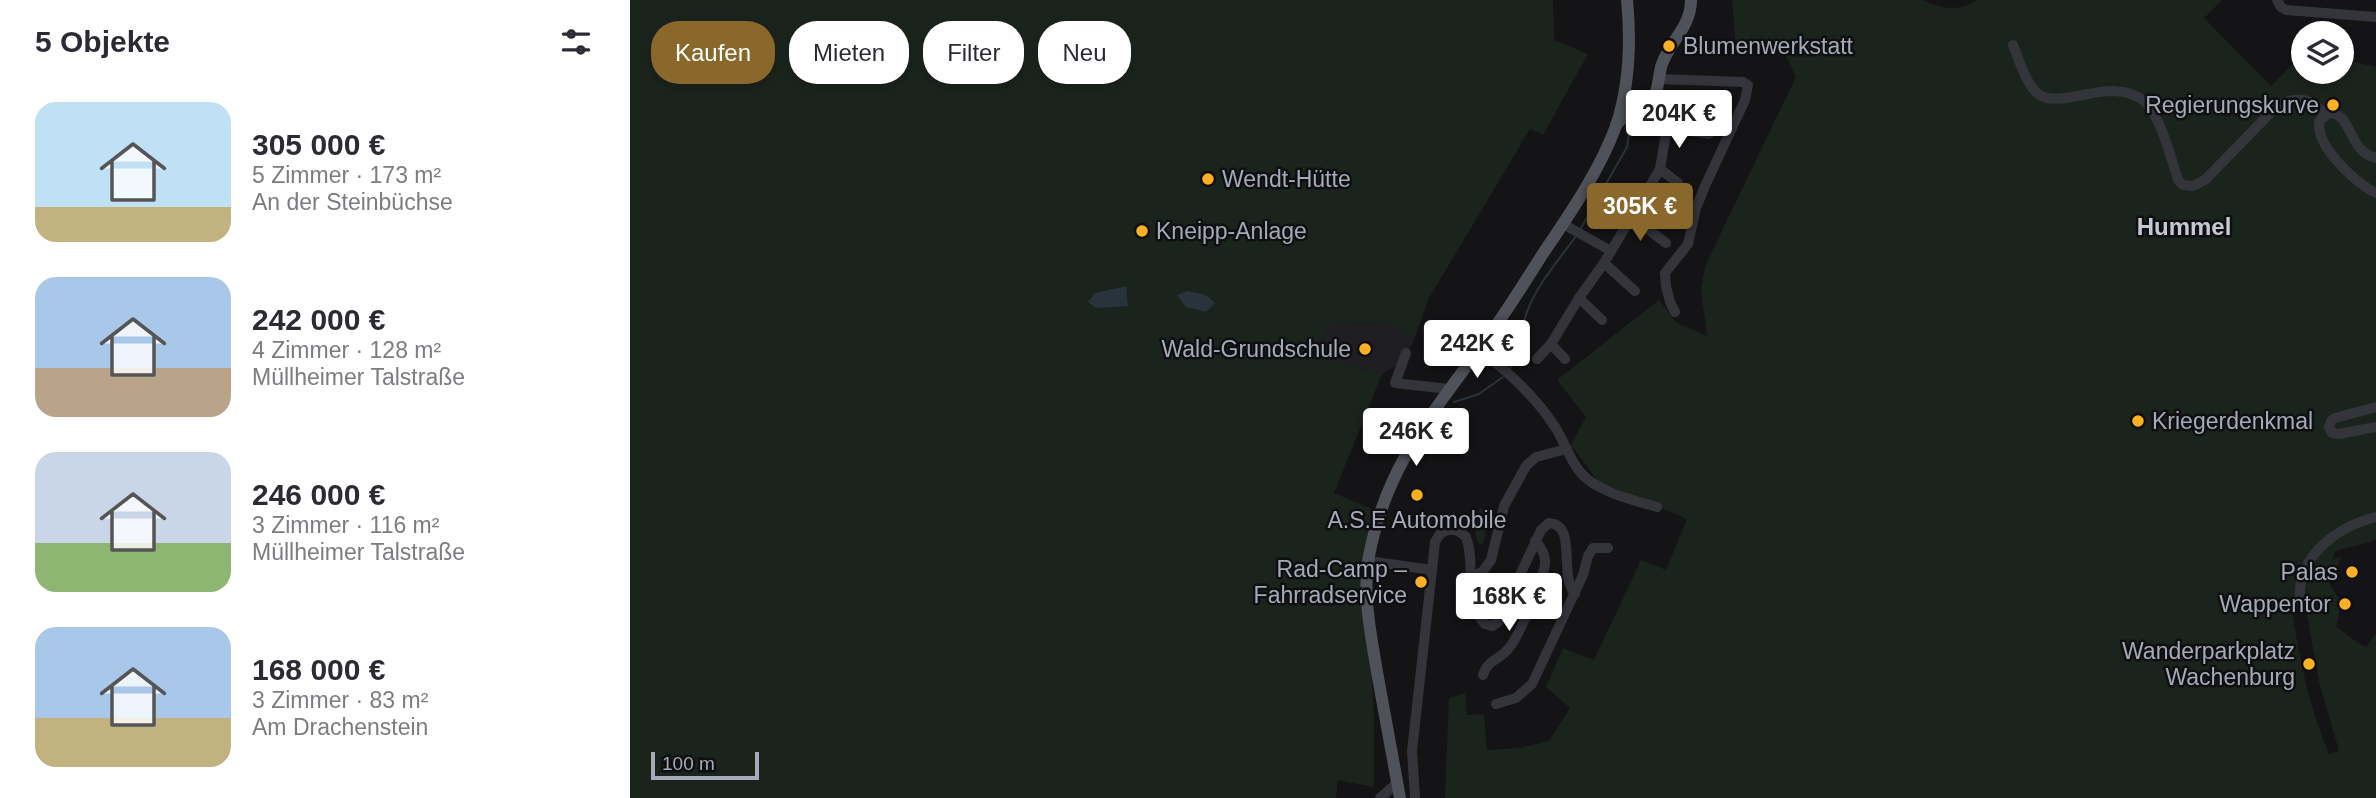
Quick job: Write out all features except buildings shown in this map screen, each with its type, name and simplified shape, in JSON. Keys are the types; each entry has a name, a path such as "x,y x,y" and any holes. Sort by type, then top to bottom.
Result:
{"main road":[{"path":"1616,125 1624,89 1629,37 1627,0"},
{"path":"1400,798 1372,639 1368,589 1368,561 1385,495 1401,461 1563,224 1595,170 1616,125 1622,117 1649,105 1655,94 1665,56 1687,23 1691,0"},
{"path":"1621,102 1631,112"}],"street":[{"path":"2277,0 2286,10 2376,17"},
{"path":"2013,45 2037,93 2059,99 2098,90 2124,91 2146,102 2159,124 2178,180 2183,185 2193,186 2205,180 2278,105 2298,98 2315,104 2324,113 2334,113 2341,117 2361,151 2376,158"},
{"path":"1659,79 1743,82 1748,85 1745,100 1696,208 1688,244 1665,273 1668,294 1675,313"},
{"path":"1537,359 1551,344 1604,264 1660,169 1667,127 1662,120 1663,98 1655,94"},
{"path":"2324,113 2318,126 2323,140 2352,178 2376,193"},
{"path":"1667,127 1709,134"},
{"path":"1660,169 1678,183"},
{"path":"1632,218 1666,243"},
{"path":"1563,224 1611,251"},
{"path":"1604,264 1635,291"},
{"path":"1579,298 1602,320"},
{"path":"1551,344 1565,359"},
{"path":"1479,350 1506,371 1544,410 1575,467 1587,479 1611,493 1657,507"},
{"path":"1406,353 1395,383 1449,389"},
{"path":"2376,407 2335,418 2329,428 2332,433 2339,434 2376,427"},
{"path":"1470,575 1474,577 1479,574 1491,560 1504,506 1526,466 1536,457 1567,449"},
{"path":"2300,598 2299,584 2304,569 2320,547 2344,528 2376,517"},
{"path":"1415,798 1412,751 1437,537 1447,530 1459,531 1466,537 1471,596 1476,612 1485,624 1495,624 1535,541 1549,523 1558,525 1564,531 1568,581 1575,594"},
{"path":"1483,675 1490,662 1504,653 1514,641 1544,572 1545,558 1542,548 1535,541"},
{"path":"1496,704 1516,698 1532,684 1575,594 1588,556 1593,548 1608,548"},
{"path":"1368,561 1432,570"},
{"path":"1392,755 1412,751"},
{"path":"1380,798 1397,783"}],"shaded area":[{"path":"630,0 1553,0 1554,40 1588,54 1543,135 1530,129 1429,298 1414,340 1392,323 1326,324 1321,358 1382,374 1334,493 1372,509 1364,560 1374,717 1374,787 1338,780 1336,798 630,798"},
{"path":"1732,0 1923,0 1957,8 1977,0 2222,0 2204,18 2271,86 2291,66 2291,84 2354,84 2354,62 2376,67 2376,539 2335,551 2332,560 2341,557 2333,579 2327,579 2342,600 2336,627 2366,647 2376,633 2376,798 1445,798 1449,698 1465,693 1467,715 1484,714 1487,750 1520,748 1549,741 1570,708 1546,687 1563,648 1594,660 1641,560 1666,570 1687,519 1598,481 1571,445 1586,417 1557,380 1659,300 1677,323 1707,336 1701,288 1706,264 1796,77 1780,44 1736,47","holes":["2306,608 2319,682 2339,751 2329,754 2316,719 2306,684 2292,610"]},
{"path":"1126,286 1128,306 1096,308 1088,302 1095,293"},
{"path":"1188,291 1206,295 1215,303 1206,312 1186,307 1177,295"},
{"name":"Wald-Grundschule","path":"1392,323 1414,340 1402,362 1382,374 1320,358 1326,324"},
{"path":"1480,508 1491,510 1483,544 1478,543 1475,532"}],"waterway":[{"path":"1581,228 1627,147 1631,121"},
{"path":"1509,370 1519,349 1531,302 1542,282 1576,236"},
{"path":"1454,402 1479,394 1503,377"}],"place":[{"name":"Blumenwerkstatt","path":"1669,46"},
{"name":"Regierungskurve","path":"2333,105"},
{"name":"Wendt-Hütte","path":"1208,179"},
{"name":"Kneipp-Anlage","path":"1142,231"},
{"name":"Wald-Grundschule","path":"1365,349"},
{"name":"Kriegerdenkmal","path":"2138,421"},
{"name":"A.S.E Automobile","path":"1417,495"},
{"name":"Palas","path":"2352,572"},
{"name":"Rad-Camp – Fahrradservice","path":"1421,582"},
{"name":"Wappentor","path":"2345,604"},
{"name":"Wanderparkplatz Wachenburg","path":"2309,664"}],"district":[{"name":"Hummel","path":"2184,227"}]}
